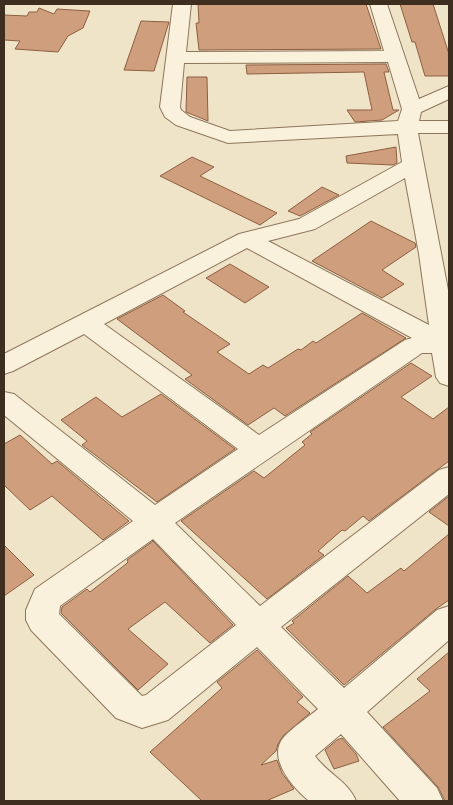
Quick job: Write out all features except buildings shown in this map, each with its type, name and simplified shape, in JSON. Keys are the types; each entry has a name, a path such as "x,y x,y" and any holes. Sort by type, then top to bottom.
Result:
{"street":[{"path":"182,4 170,106 172,112 183,121 212,133 228,137 410,118 449,127"},
{"path":"379,4 395,56 410,118 413,165 440,254 444,344 449,376"},
{"path":"176,58 395,56"},
{"path":"410,118 449,92"},
{"path":"4,365 247,239 307,224 413,165"},
{"path":"247,239 444,344"},
{"path":"84,322 258,449"},
{"path":"444,344 414,346 258,449 47,598 42,610 43,620 129,707 142,712 155,709 258,626 449,478"},
{"path":"4,401 154,521 344,710 424,801"},
{"path":"337,801 301,769 296,758 296,750 449,620"}]}
